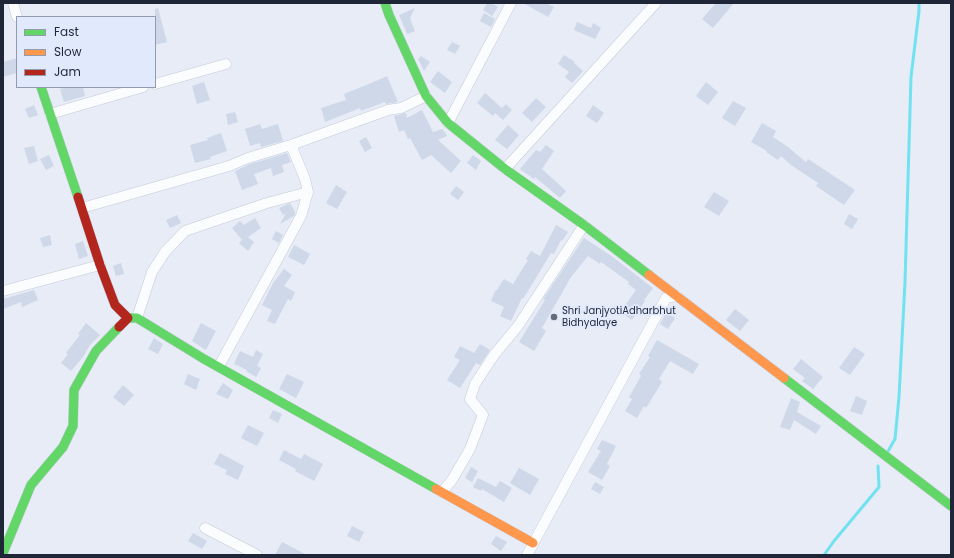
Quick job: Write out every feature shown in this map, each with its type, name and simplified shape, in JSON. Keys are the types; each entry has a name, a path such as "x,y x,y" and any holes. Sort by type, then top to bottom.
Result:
{"street":[{"path":"12,3 17,16"},
{"path":"385,3 426,96 448,123 505,169 584,225 951,506"},
{"path":"389,14 395,3"},
{"path":"448,123 510,3"},
{"path":"505,169 656,3"},
{"path":"156,84 226,64"},
{"path":"41,88 100,265 115,305 133,318 204,359 534,543"},
{"path":"50,114 141,88"},
{"path":"82,208 229,166 248,158 291,145 388,110 401,108 426,96"},
{"path":"219,366 300,216 308,192 305,179 291,145"},
{"path":"3,553 31,485 63,447 73,426 74,390 96,351 133,318 152,272 165,252 185,232 267,203 308,192"},
{"path":"442,492 452,480 470,449 483,415 470,399 475,384 494,355 518,326 584,225"},
{"path":"3,291 100,265"},
{"path":"527,555 666,298 676,296"},
{"path":"205,528 257,555"}],"building":[{"path":"487,3 492,3 498,7 492,16 483,10"},
{"path":"523,3 546,3 554,7 548,17"},
{"path":"716,3 734,3 713,28 702,19"},
{"path":"158,8 167,42 156,45 156,16 155,9"},
{"path":"415,8 410,18 415,31 407,34 399,15"},
{"path":"484,13 495,19 491,27 480,21"},
{"path":"577,22 591,28 593,23 601,28 595,39 574,30"},
{"path":"452,42 460,46 455,54 447,50"},
{"path":"564,55 575,62 574,63 583,71 572,83 565,77 569,72 558,64"},
{"path":"421,56 430,62 424,71 418,59"},
{"path":"16,58 16,73 3,77 3,62"},
{"path":"438,71 452,82 445,93 430,82"},
{"path":"387,76 398,102 386,104 385,102 361,111 360,108 325,122 321,108 346,100 344,94"},
{"path":"204,82 210,100 197,104 192,86"},
{"path":"706,82 718,92 708,105 696,96"},
{"path":"83,88 85,96 64,102 60,89"},
{"path":"485,93 502,108 506,104 512,110 503,120 495,113 493,116 477,103"},
{"path":"536,98 546,107 532,122 522,113"},
{"path":"733,101 746,108 735,126 722,118"},
{"path":"34,105 38,115 29,118 25,109"},
{"path":"593,105 604,113 597,123 586,116"},
{"path":"422,110 433,132 442,129 445,132 447,136 438,140 461,161 451,173 431,155 422,160 410,138 408,139 404,130 399,132 394,116 406,113 407,118"},
{"path":"235,112 238,122 228,125 226,114"},
{"path":"762,123 776,131 773,137 806,162 808,159 855,190 844,205 816,186 818,183 791,165 781,156 778,160 766,152 767,151 751,142"},
{"path":"260,124 262,129 278,124 283,141 261,147 260,143 250,146 245,129"},
{"path":"508,125 519,135 507,149 495,140"},
{"path":"221,133 227,151 210,157 211,159 195,163 190,145 208,140 207,138"},
{"path":"366,137 372,148 365,152 359,141"},
{"path":"546,145 554,151 542,169 566,191 560,198 535,177 534,179 520,169 536,150 540,152"},
{"path":"34,146 38,161 29,164 24,148"},
{"path":"287,153 291,162 282,165 284,172 273,176 271,168 254,174 258,184 242,190 235,171 250,164"},
{"path":"49,155 54,166 46,170 40,159"},
{"path":"473,155 481,161 476,170 467,163"},
{"path":"336,185 347,192 337,209 326,203"},
{"path":"456,186 464,192 458,200 450,194"},
{"path":"714,192 729,201 719,216 704,207"},
{"path":"290,203 295,214 280,224 286,213 283,215 279,208"},
{"path":"849,214 858,219 852,229 844,224"},
{"path":"177,215 181,223 170,228 166,220"},
{"path":"255,218 261,228 248,237 254,242 248,251 239,243 242,240 232,228 240,221 244,225"},
{"path":"556,225 568,232 562,241 561,240 554,254 551,253 523,299 522,298 511,321 500,316 504,307 491,301 495,291 504,279 513,284 528,260 526,259 531,251 540,256"},
{"path":"276,231 283,235 279,243 272,239"},
{"path":"50,235 52,245 43,247 40,238"},
{"path":"584,238 610,255 653,288 632,320 620,312 636,290 628,284 629,282 601,262 600,264 588,256 571,277 542,328 546,331 534,351 519,342 545,300 543,299"},
{"path":"83,241 88,256 79,259 75,244"},
{"path":"294,245 310,254 304,265 288,257"},
{"path":"121,263 124,274 116,276 113,266"},
{"path":"284,269 292,275 284,286 295,292 291,301 288,299 275,324 267,321 272,310 262,305 273,283"},
{"path":"34,290 38,300 22,307 21,302 3,309 3,299"},
{"path":"735,309 749,320 740,331 726,320"},
{"path":"666,313 675,318 668,329 660,324"},
{"path":"86,323 100,335 90,345 83,357 71,371 61,363 68,354 66,353 80,335 78,334"},
{"path":"201,323 216,331 206,350 192,341"},
{"path":"154,338 163,344 158,354 148,349"},
{"path":"657,340 699,364 693,374 670,361 659,379 662,382 646,408 644,406 637,418 625,411 632,399 629,397 641,376 639,374 650,357 648,356"},
{"path":"480,344 490,350 480,365 476,363 460,388 447,380 460,360 454,357 460,346 474,353"},
{"path":"854,347 865,354 850,375 839,368"},
{"path":"256,350 263,354 257,366 261,368 256,377 246,371 247,370 234,364 240,351 253,357"},
{"path":"801,359 823,377 813,389 802,381 805,378 793,369"},
{"path":"188,374 200,379 196,390 184,384"},
{"path":"287,374 304,382 296,398 279,389"},
{"path":"223,383 233,390 228,399 216,394"},
{"path":"123,385 134,395 124,406 113,397"},
{"path":"856,396 867,401 862,415 850,411"},
{"path":"791,398 800,402 797,412 821,426 816,434 794,420 790,430 780,427"},
{"path":"273,410 282,414 278,423 269,418"},
{"path":"248,425 264,433 257,446 241,438"},
{"path":"602,440 616,446 607,464 610,466 602,480 588,472 601,451 597,449"},
{"path":"284,450 301,459 304,454 323,464 314,481 295,471 296,469 279,460"},
{"path":"220,453 244,466 238,480 225,474 227,470 214,464"},
{"path":"471,467 478,471 472,482 465,478"},
{"path":"519,468 539,479 530,495 510,483"},
{"path":"478,478 496,487 500,481 512,488 504,502 482,489 481,491 473,487"},
{"path":"595,482 604,487 600,494 591,489"},
{"path":"352,526 364,532 359,542 347,536"},
{"path":"193,533 207,541 202,549 188,541"},
{"path":"496,536 507,542 501,551 491,544"},
{"path":"282,542 307,555 275,555"}],"waterway":[{"path":"887,453 895,439 899,397 905,282 911,77 919,3"},
{"path":"824,555 879,487 878,466"}],"traffic: fast":[{"path":"385,3 426,96 448,123 505,169 584,225 649,275"},
{"path":"41,88 78,197"},
{"path":"128,318 137,318 204,359 436,489"},
{"path":"3,553 31,485 63,447 73,426 74,390 96,351 119,327"},
{"path":"784,378 951,506"}],"traffic: slow":[{"path":"649,275 784,378"},
{"path":"436,489 533,543"}],"traffic: jam":[{"path":"78,197 100,265 115,305 128,318 119,327"}],"place":[{"name":"Shri JanjyotiAdharbhut Bidhyalaye","path":"554,317"}]}
